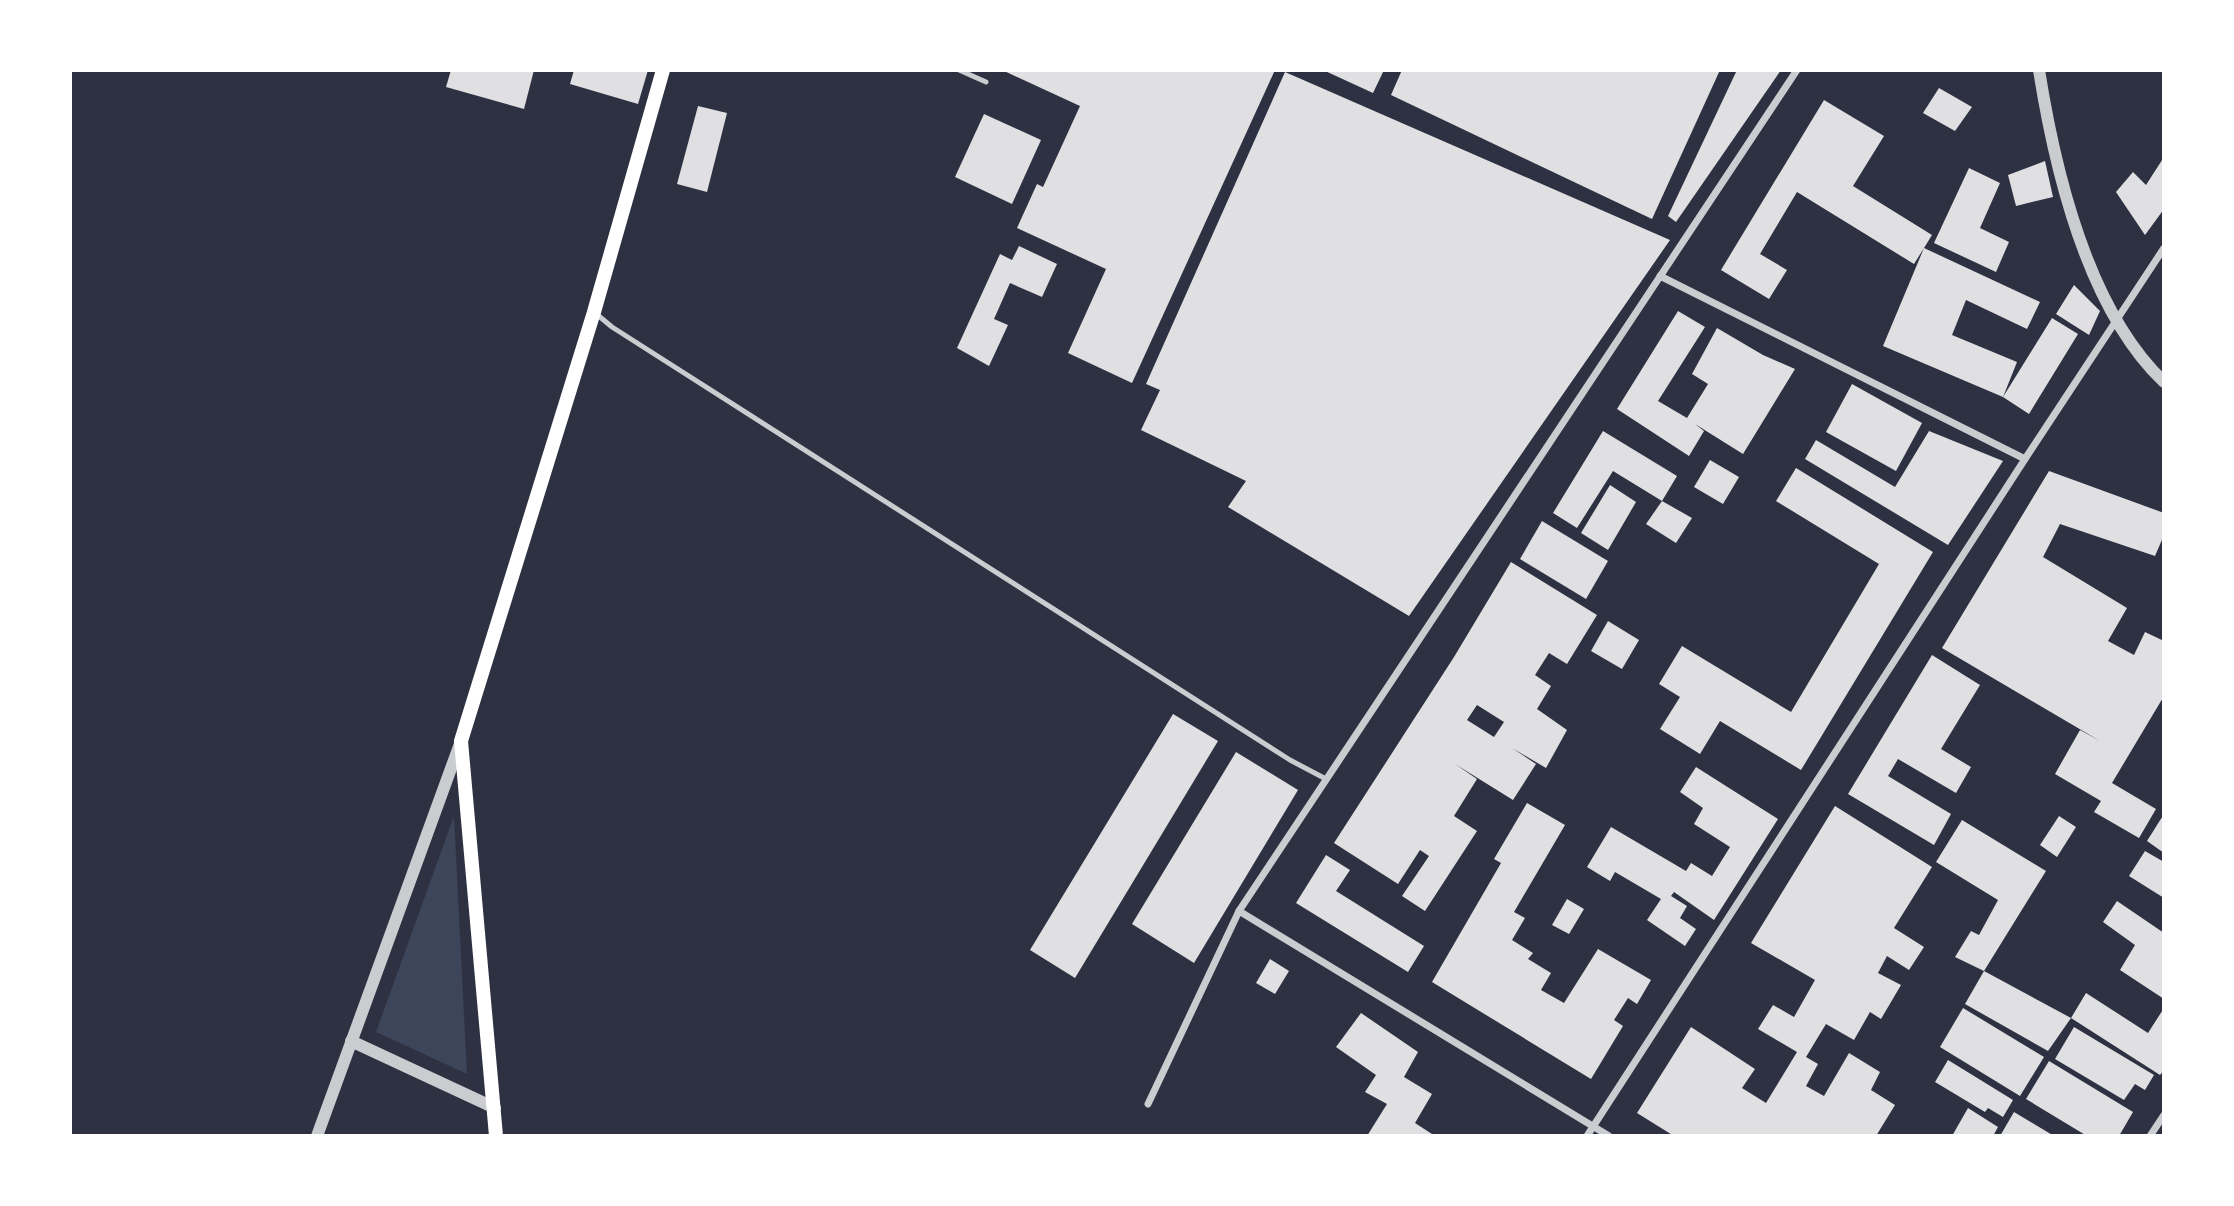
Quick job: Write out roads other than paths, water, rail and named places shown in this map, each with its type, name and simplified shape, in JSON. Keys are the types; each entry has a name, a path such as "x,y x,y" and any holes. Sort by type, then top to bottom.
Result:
{"main road":[{"path":"496,1136 461,741 594,312 663,70"}],"street":[{"path":"1148,1104 1239,911 1797,70"},
{"path":"2039,70 2069,211 2115,321 2164,382"},
{"path":"1587,1136 2164,248"},
{"path":"1660,276 2025,459"},
{"path":"317,1136 461,741"},
{"path":"1239,911 1609,1136"},
{"path":"351,1041 495,1108"},
{"path":"2150,1136 2164,1115"}],"lane":[{"path":"960,70 986,82"},
{"path":"594,312 612,327 1266,745 1326,779"}]}
